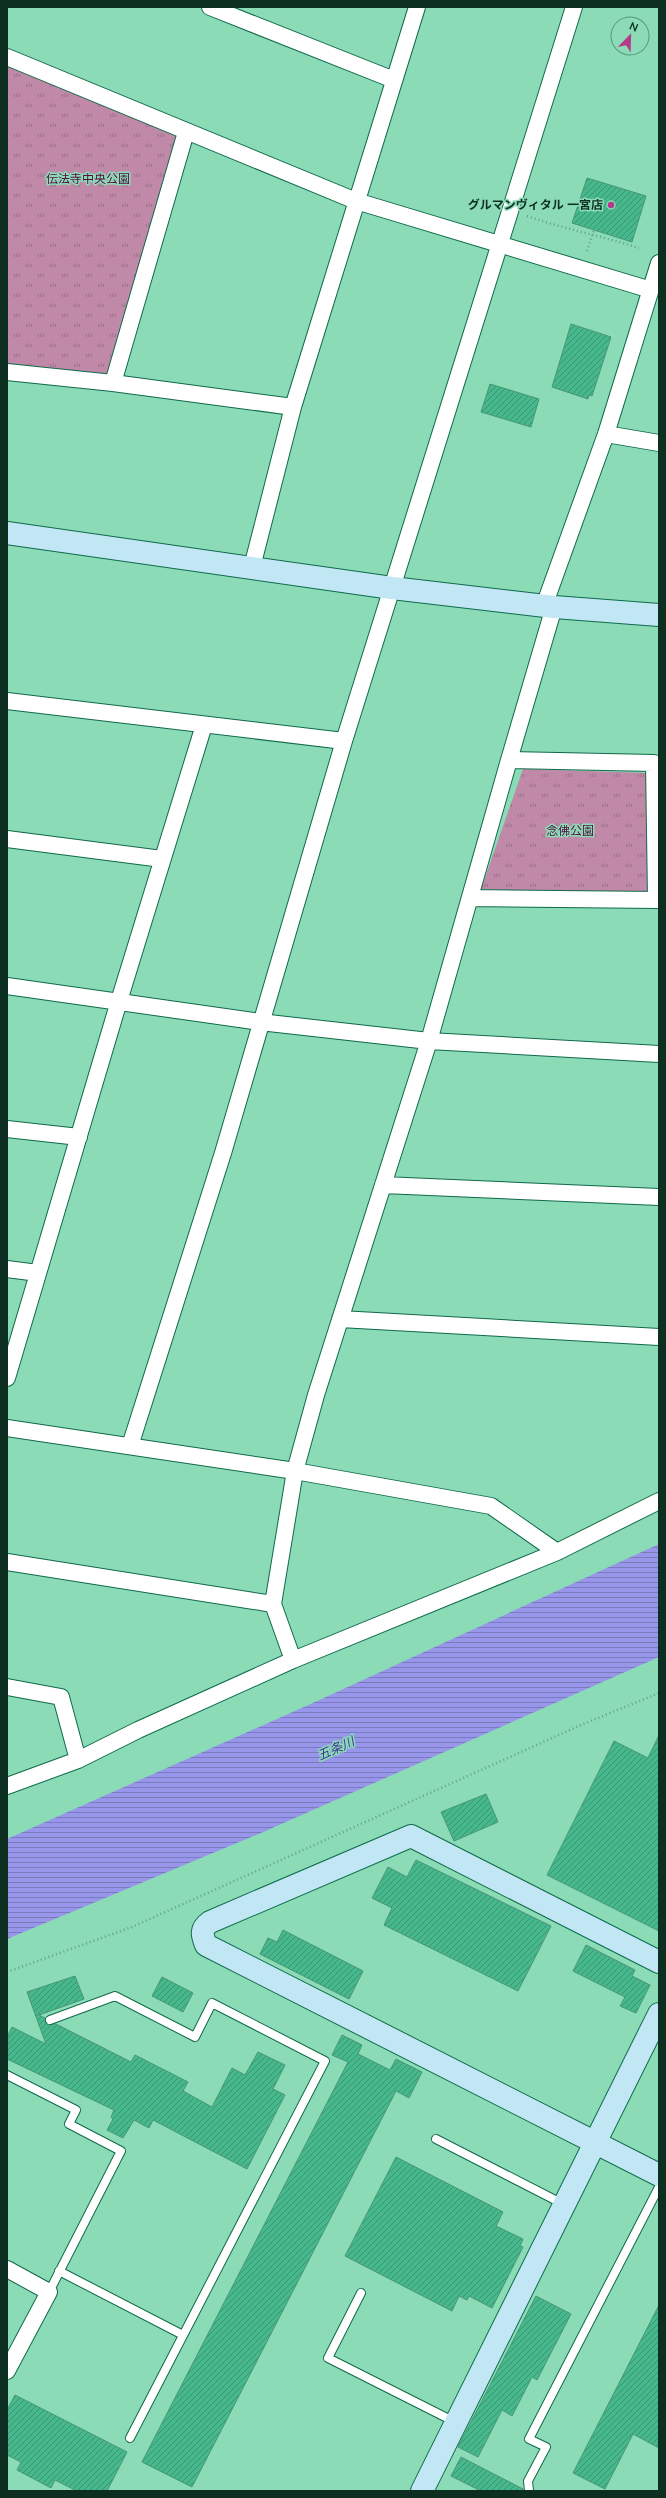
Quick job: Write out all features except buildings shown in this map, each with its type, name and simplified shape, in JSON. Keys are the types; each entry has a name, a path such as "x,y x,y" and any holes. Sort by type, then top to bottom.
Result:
{"street":[{"path":"210,7 394,80"},
{"path":"252,567 293,407 417,7"},
{"path":"130,1446 223,1153 260,1022 344,741 574,7"},
{"path":"7,57 356,201 500,243 651,290"},
{"path":"113,383 186,132"},
{"path":"293,1660 274,1604 295,1471 340,1319 429,1041 471,898 549,606 606,434 659,263"},
{"path":"7,372 113,383 293,407"},
{"path":"606,434 659,443"},
{"path":"7,533 392,588 549,606 659,615"},
{"path":"7,701 344,741"},
{"path":"7,1378 119,1001 204,725"},
{"path":"471,898 658,900 656,763 509,760"},
{"path":"7,839 162,859"},
{"path":"7,986 260,1022 429,1041 659,1054"},
{"path":"7,1129 78,1137"},
{"path":"383,1185 659,1198"},
{"path":"7,1269 38,1273"},
{"path":"340,1319 659,1337"},
{"path":"7,1428 295,1471 491,1506 557,1552"},
{"path":"7,1786 78,1760 138,1730 293,1660 557,1552 659,1501"},
{"path":"7,1562 274,1604"},
{"path":"7,1687 61,1697 78,1760"},
{"path":"659,1962 411,1836 210,1922 204,1926 202,1935 206,1945 659,2175"},
{"path":"422,2491 563,2204 659,2014"},
{"path":"7,2269 49,2292 7,2371"}],"lane":[{"path":"50,2020 115,1996 195,2037 212,2003 324,2061 130,2438"},
{"path":"7,2075 76,2110 69,2124 121,2151 49,2292"},
{"path":"436,2139 563,2204"},
{"path":"529,2491 528,2481 546,2447 530,2439 659,2187"},
{"path":"59,2271 183,2335"},
{"path":"361,2293 328,2358 455,2423"}],"path":[{"path":"524,215 566,230 593,233 639,248"},
{"path":"7,1972 132,1927 581,1725 659,1693"}],"green space":[{"name":"伝法寺中央公園","path":"7,57 186,132 113,383 7,372"},
{"name":"念佛公園","path":"523,769 649,773 650,895 481,889"}],"water":[{"name":"五条川","path":"659,1544 659,1657 261,1833 7,1939 7,1839 315,1702"}],"place":[{"name":"グルマンヴィタル 一宮店","path":"611,205"}]}
